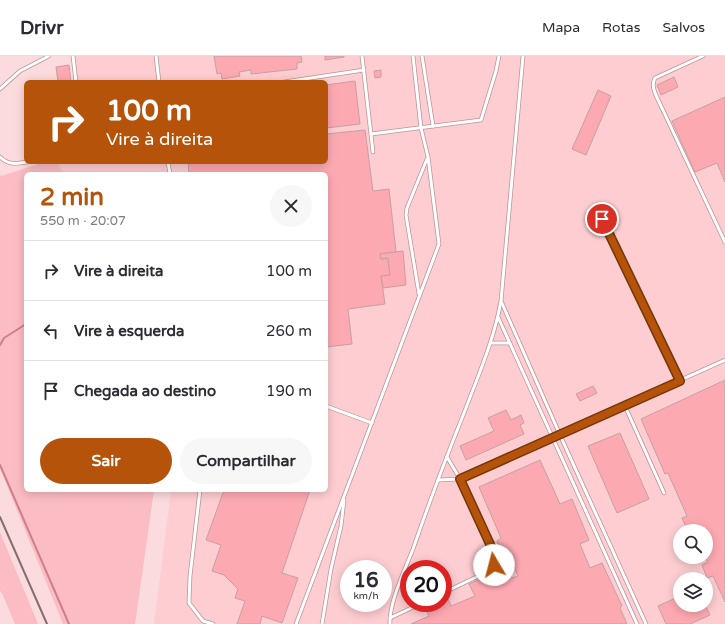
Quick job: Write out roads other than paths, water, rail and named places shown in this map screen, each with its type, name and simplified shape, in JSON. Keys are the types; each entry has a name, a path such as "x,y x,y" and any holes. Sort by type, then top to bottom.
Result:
{"lane":[{"path":"0,89 20,71 49,56"},
{"path":"72,56 76,80"},
{"path":"156,56 159,80"},
{"path":"362,56 373,152"},
{"path":"296,624 439,244 428,157 421,128 413,56"},
{"path":"422,56 433,126"},
{"path":"371,134 481,120 499,56"},
{"path":"390,624 396,592 491,343 498,317 501,301 523,56"},
{"path":"703,56 656,78 653,82 653,87 725,242"},
{"path":"297,80 364,70"},
{"path":"0,157 7,163 13,164 24,162"},
{"path":"419,296 406,215 407,208 428,157"},
{"path":"596,206 680,381"},
{"path":"501,301 536,383 646,624"},
{"path":"498,317 637,624"},
{"path":"491,343 510,343"},
{"path":"438,480 460,479 725,360"},
{"path":"530,386 536,383"},
{"path":"625,406 664,493"},
{"path":"328,407 372,423"},
{"path":"447,457 460,479 495,555 494,565 489,571 452,589"},
{"path":"200,492 190,576 189,603 203,621 212,624"},
{"path":"322,624 328,583 341,526 345,493"},
{"path":"598,538 605,534"},
{"path":"618,582 626,579"},
{"path":"390,618 403,612"}],"waterway":[{"path":"0,345 4,338 24,325"},
{"path":"0,465 69,624"}],"railway":[{"path":"0,517 47,624"}]}
